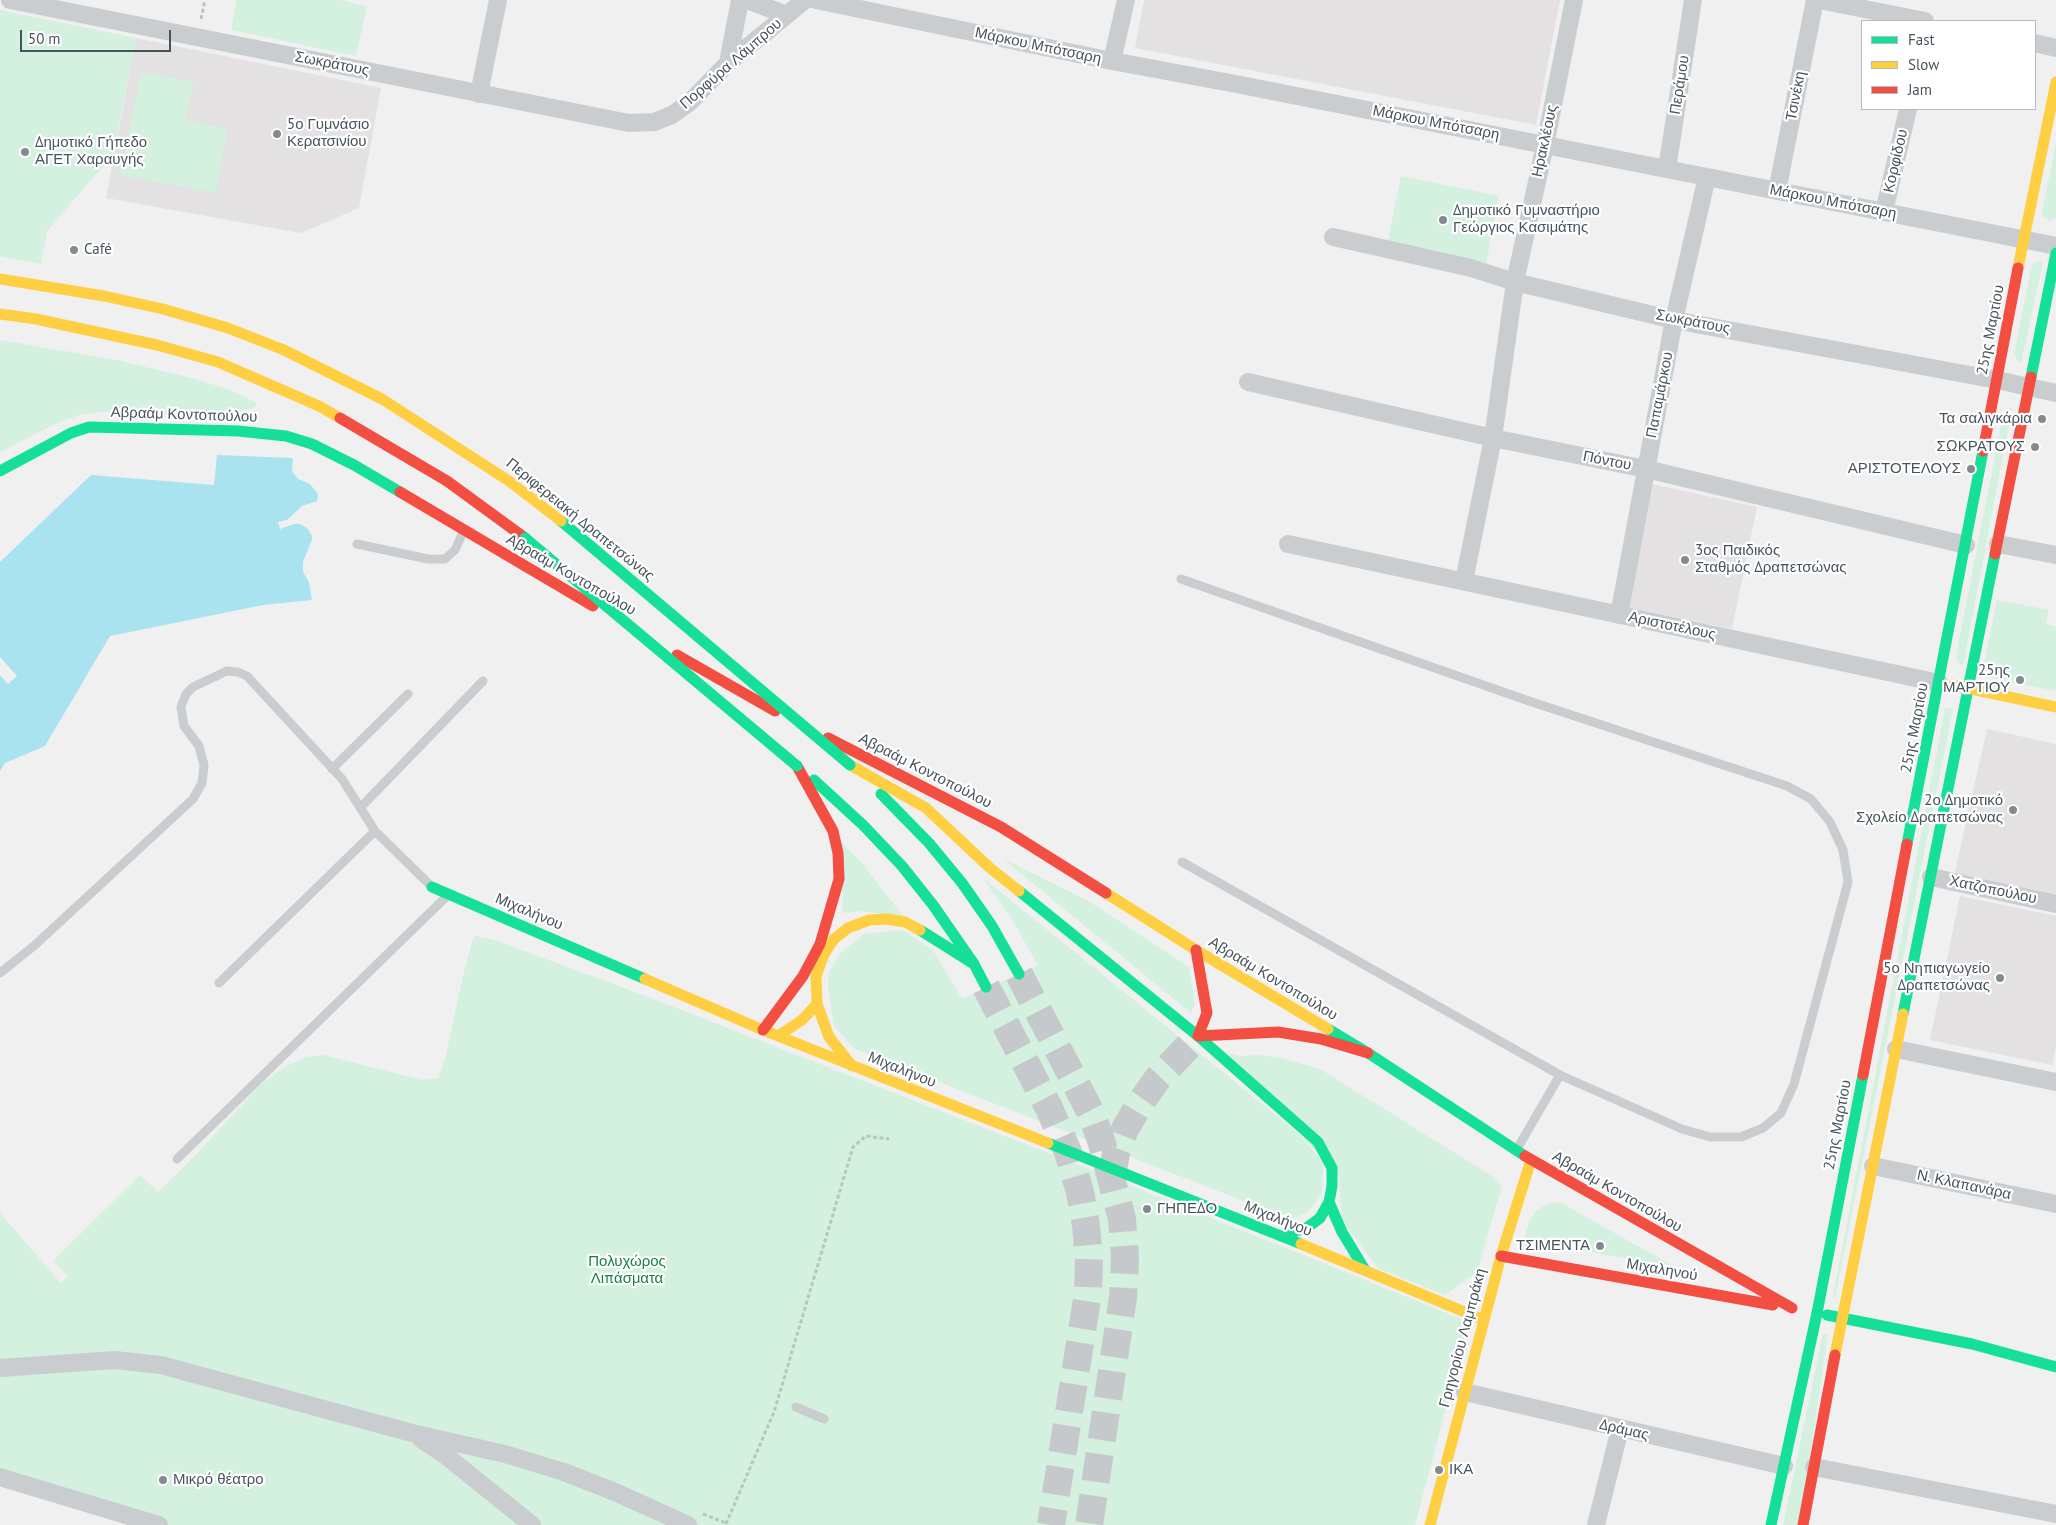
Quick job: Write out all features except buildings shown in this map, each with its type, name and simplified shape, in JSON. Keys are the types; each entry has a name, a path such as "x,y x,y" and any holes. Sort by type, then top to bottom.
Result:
{"street":[{"name":"Σωκράτους","path":"10,0 629,123 654,122"},
{"path":"479,94 498,0"},
{"path":"728,63 740,0"},
{"path":"748,0 787,15"},
{"name":"Πορφύρα Λάμπρου","path":"654,122 672,115 690,102 728,63 805,0"},
{"name":"Μάρκου Μπότσαρη","path":"816,0 1112,61 1246,85 2056,246"},
{"path":"1112,61 1126,0"},
{"name":"Ηρακλέους","path":"1464,581 1493,438 1515,282 1574,0"},
{"name":"Περάμου","path":"1667,169 1692,0"},
{"name":"Τσινέκη","path":"1778,191 1814,0"},
{"path":"1819,0 1920,20"},
{"path":"2036,43 2056,48"},
{"name":"25ης Μαρτίου","path":"1771,1525 1784,1466 1804,1310 1939,683 2023,240 2056,82"},
{"name":"Κορφίδου","path":"1884,212 1908,110"},
{"name":"Παπαμάρκου","path":"1619,615 1674,320 1707,177"},
{"name":"Σωκράτους","path":"1333,237 1471,268 1515,282 1674,320 1997,380 2056,394"},
{"path":"1803,1525 1842,1318 2056,253"},
{"name":"Περιφερειακή Δραπετσώνας","path":"0,279 104,296 163,309 228,328 284,350 382,399 509,480 548,510 850,765 894,806 929,843 962,883 992,926 1019,974"},
{"path":"0,314 157,345 218,362 271,384 363,430 447,481 525,538 797,766 863,825 902,866 933,905 974,964 986,988"},
{"name":"Πόντου","path":"1248,382 1493,438 1646,469 1966,545"},
{"name":"Αβραάμ Κοντοπούλου","path":"0,471 71,433 89,428 238,430 286,436 328,451 756,701 1001,827 1196,950 1368,1053 1531,1160 1804,1310 1972,1344 2056,1367"},
{"name":"Αριστοτέλους","path":"1288,544 2056,708"},
{"path":"1998,544 2056,555"},
{"path":"850,765 926,808 990,868 1198,1036 1318,1142 1332,1168 1332,1186 1329,1202 1320,1218 1308,1227 1281,1236"},
{"path":"763,1030 803,976 820,944 838,886 840,866 838,846 830,824 797,766"},
{"name":"Χατζοπούλου","path":"1931,877 2056,904"},
{"name":"Μιχαλήνου","path":"432,887 763,1030 1365,1270"},
{"path":"852,1066 829,1038 817,1004 816,976 824,954 834,939 848,928 869,920 886,919 905,922 925,932 974,964"},
{"path":"1196,950 1205,992 1206,1008 1198,1036"},
{"path":"778,1036 802,1020 817,1004"},
{"path":"1198,1036 1278,1032 1321,1039 1368,1053"},
{"path":"1896,1049 2056,1082"},
{"name":"Γρηγορίου Λαμπράκη","path":"1430,1525 1500,1256 1531,1160"},
{"name":"Ν. Κλαπανάρα","path":"1873,1166 2056,1204"},
{"path":"1329,1202 1342,1232 1365,1270 1484,1320"},
{"name":"Μιχαληνού","path":"1500,1256 1804,1310"},
{"path":"0,1368 115,1360 161,1365 412,1433 504,1454 564,1472 615,1492 688,1525"},
{"name":"Δράμας","path":"1464,1392 1784,1466"},
{"path":"1596,1525 1620,1429"},
{"path":"412,1433 445,1456 532,1525"},
{"path":"1814,1467 2056,1514"},
{"path":"0,1477 159,1525"}],"lane":[{"path":"357,544 428,558 444,559 454,550 464,530"},
{"path":"1181,579 1526,700 1787,786 1811,799 1830,822 1843,850 1848,882 1794,1084 1781,1113 1763,1128 1741,1137 1710,1137 1682,1129 1560,1075 1182,862"},
{"path":"0,973 35,945 193,799 202,783 204,765 199,746 184,726 181,706 186,694 193,687 227,671 238,672 247,676 350,790 376,831 432,887"},
{"path":"360,808 483,681"},
{"path":"332,769 408,694"},
{"path":"219,983 376,831"},
{"path":"178,1160 449,894"},
{"path":"1516,1150 1560,1075"},
{"path":"796,1407 824,1419"}],"path":[{"path":"725,1525 774,1412 853,1147 866,1136 889,1138"}],"shaded area":[{"path":"1144,0 1560,0 1536,125 1135,48"},
{"path":"136,38 381,88 359,208 301,233 106,198"},
{"path":"1652,484 1757,507 1732,629 1627,607"},
{"name":"2ο Δημοτικό Σχολείο Δραπετσώνας","path":"1987,729 2056,744 2056,898 1954,876"},
{"name":"5ο Νηπιαγωγείο Δραπετσώνας","path":"1960,896 2056,916 2056,1047 2052,1065 1930,1040"}],"green space":[{"path":"237,0 340,0 367,6 356,56 231,30"},
{"path":"0,10 136,38 113,155 47,231 41,264 0,256"},
{"path":"141,72 194,82 185,120 227,129 216,193 120,175"},
{"path":"2056,143 2056,218 2049,221 2043,216 2042,211"},
{"name":"Δημοτικό Γυμναστήριο Γεώργιος Κασιμάτης","path":"1401,176 1499,196 1486,264 1387,245"},
{"path":"2035,262 2043,262 2021,363 2017,361 2014,354 2031,268"},
{"path":"0,340 117,360 195,379 230,390 255,402 257,406 250,409 200,416 105,412 82,414 55,424 0,452"},
{"path":"2012,408 1963,666 1957,661 1956,656 2003,415 2005,410"},
{"path":"1997,600 2049,610 2046,624 2056,627 2056,691 1982,676"},
{"path":"1945,708 1953,709 1835,1298 1833,1297"},
{"path":"841,842 861,862 904,917 861,911 843,913"},
{"path":"1002,858 1090,902 1189,967 1195,1004 1191,1013"},
{"path":"982,877 1298,1133 1323,1162 1322,1194 1308,1212 1297,1217 1287,1218 855,1049 834,1026 828,985 830,970 840,954 864,934 902,930 933,950 962,999 1038,966 1012,919"},
{"name":"Πολυχώρος Λιπάσματα","path":"476,936 495,940 651,998 1112,1178 1469,1322 1415,1525 145,1525 0,1481 0,1213 61,1283 68,1276 53,1261 140,1175 158,1192 195,1156 260,1085 285,1067 305,1057 323,1055 422,1080 438,1078 445,1059 472,941"},
{"path":"1227,1053 1241,1056 1259,1055 1281,1058 1320,1069 1492,1176 1502,1186 1477,1272 1445,1295 1379,1269 1342,1221 1339,1177"},
{"path":"1561,1202 1679,1269 1524,1239 1529,1222 1536,1211 1548,1203"},
{"path":"1823,1334 1828,1334 1800,1525 1783,1525"}],"water":[{"path":"217,455 293,458 292,471 298,479 310,484 318,494 317,501 302,506 287,520 278,522 280,529 300,524 308,529 312,536 303,562 303,572 309,582 312,600 263,605 110,636 45,746 5,763 0,771 0,675 8,684 17,676 0,657 0,562 91,475 214,485"}],"tunnel":[{"path":"1019,974 1090,1111 1101,1140 1122,1219 1125,1257 1123,1298 1089,1525"},
{"path":"986,987 1049,1108 1068,1152 1080,1192 1086,1225 1089,1259 1088,1293 1051,1525"},
{"path":"1112,1176 1116,1153 1125,1129 1139,1105 1158,1078 1198,1036"}],"traffic: fast":[{"path":"2031,377 2056,253"},
{"path":"0,471 71,433 89,427 238,431 286,436 312,444 354,465 400,492"},
{"path":"1907,844 1983,451"},
{"path":"561,521 850,765"},
{"path":"525,538 797,766"},
{"path":"1903,1014 1995,554"},
{"path":"814,780 863,825 902,866 933,905 974,964 986,987"},
{"path":"881,794 929,843 962,883 992,926 1019,974"},
{"path":"432,887 645,979"},
{"path":"1019,891 1198,1036 1318,1142 1332,1168 1332,1186 1329,1202 1320,1218 1308,1227 1281,1236"},
{"path":"920,930 974,964"},
{"path":"1328,1029 1368,1053 1525,1156"},
{"path":"1771,1525 1817,1313 1863,1075"},
{"path":"1048,1143 1301,1244"},
{"path":"1329,1202 1342,1232 1365,1270"},
{"path":"1827,1315 1972,1344 2056,1367"}],"traffic: slow":[{"path":"2018,268 2056,82"},
{"path":"0,279 104,296 163,309 228,328 284,350"},
{"path":"0,314 36,319 157,345 218,362 319,406 340,418"},
{"path":"284,350 382,399 509,481 561,521"},
{"path":"1953,685 2056,707"},
{"path":"850,765 926,808 990,868 1019,891"},
{"path":"1106,893 1196,950 1328,1029"},
{"path":"852,1066 829,1037 817,1004 816,976 824,954 834,939 848,928 869,920 886,919 905,922 920,930"},
{"path":"645,979 763,1030 1048,1143"},
{"path":"778,1036 802,1020 817,1004"},
{"path":"1835,1355 1903,1014"},
{"path":"1430,1525 1501,1256 1531,1160"},
{"path":"1301,1244 1484,1320"}],"traffic: jam":[{"path":"1983,451 2018,268"},
{"path":"1995,554 2031,377"},
{"path":"340,418 447,481 525,538"},
{"path":"400,492 593,606"},
{"path":"677,655 775,711"},
{"path":"828,738 1001,827 1106,893"},
{"path":"763,1030 803,976 820,944 839,879 838,853 833,831 797,766"},
{"path":"1863,1075 1907,844"},
{"path":"1196,950 1207,1013 1198,1036 1278,1032 1321,1039 1368,1053"},
{"path":"1525,1156 1792,1308"},
{"path":"1501,1256 1773,1305"},
{"path":"1803,1525 1835,1355"}],"place":[{"name":"5ο Γυμνάσιο Κερατσινίου","path":"277,134"},
{"name":"Δημοτικό Γήπεδο ΑΓΕΤ Χαραυγής","path":"25,152"},
{"name":"Δημοτικό Γυμναστήριο Γεώργιος Κασιμάτης","path":"1443,220"},
{"name":"Café","path":"74,250"},
{"name":"Τα σαλιγκάρια","path":"2042,419"},
{"name":"ΣΩΚΡΑΤΟΥΣ","path":"2035,447"},
{"name":"ΑΡΙΣΤΟΤΕΛΟΥΣ","path":"1971,469"},
{"name":"3ος Παιδικός Σταθμός Δραπετσώνας","path":"1685,560"},
{"name":"25ης ΜΑΡΤΙΟΥ","path":"2020,680"},
{"name":"2ο Δημοτικό Σχολείο Δραπετσώνας","path":"2013,810"},
{"name":"5ο Νηπιαγωγείο Δραπετσώνας","path":"2000,978"},
{"name":"ΓΗΠΕΔΟ","path":"1147,1209"},
{"name":"ΤΣΙΜΕΝΤΑ","path":"1600,1246"},
{"name":"ΙΚΑ","path":"1439,1470"},
{"name":"Μικρό θέατρο","path":"163,1480"}]}
